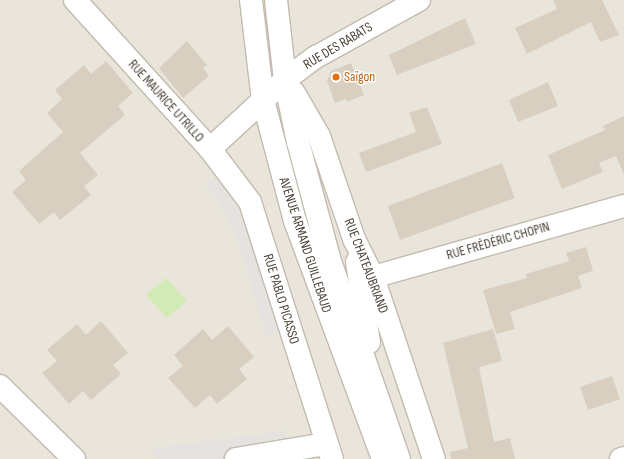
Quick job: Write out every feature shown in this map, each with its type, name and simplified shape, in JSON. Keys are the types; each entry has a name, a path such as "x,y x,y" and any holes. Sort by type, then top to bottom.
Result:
{"street":[{"name":"RUE MAURICE UTRILLO","path":"75,0 210,149 263,100"},
{"name":"AVENUE ARMAND GUILLEBAUD","path":"251,0 263,100 294,221 383,459"},
{"name":"AVENUE ARMAND GUILLEBAUD","path":"276,0 285,80 298,142 329,258 399,459"},
{"name":"RUE DES RABATS","path":"263,100 285,80 316,57 419,0"},
{"name":"RUE CHATEAUBRIAND","path":"285,80 319,136 354,239 373,277 434,459"},
{"name":"RUE PABLO PICASSO","path":"210,149 250,202 329,452"},
{"name":"RUE FRÉDÉRIC CHOPIN","path":"373,277 624,206"},
{"path":"354,239 376,395"},
{"path":"0,386 74,459"},
{"path":"236,459 329,452"}],"shaded area":[{"path":"0,0 624,0 624,459 0,459"},
{"path":"216,177 239,211 256,252 279,332 266,336 242,254 228,217 207,186"},
{"path":"285,431 289,450 298,459 155,459 153,448"}],"green space":[{"path":"166,278 187,301 167,318 146,295"}],"building":[{"path":"553,0 602,0 619,35 600,42 591,22 527,54 515,28 557,9"},
{"path":"465,18 476,44 397,75 389,55"},
{"path":"187,41 207,65 203,68 209,76 183,98 159,68"},
{"path":"106,61 133,93 118,106 125,115 80,153 98,175 84,186 91,195 60,220 54,212 39,224 12,192 26,180 19,171 63,132 47,113 62,99 55,90 84,65 91,74"},
{"path":"351,63 364,95 347,102 346,99 335,103 327,81 331,71"},
{"path":"548,82 558,106 518,122 509,100"},
{"path":"427,107 442,144 366,172 359,153 416,132 409,113"},
{"path":"624,116 624,175 616,156 599,163 603,172 562,189 548,155 605,130 603,126"},
{"path":"502,163 515,198 400,240 388,206"},
{"path":"586,247 593,271 578,276 582,288 510,312 515,329 496,334 483,290 527,278 526,274 569,261 566,253"},
{"path":"101,321 128,353 113,365 121,374 91,400 83,391 69,404 42,373 57,361 47,350 77,324 86,335"},
{"path":"228,326 254,357 239,369 247,379 217,404 210,395 195,408 168,378 183,366 174,355 203,329 212,340"},
{"path":"493,329 502,361 479,367 494,442 510,438 515,459 451,459 450,452 468,448 443,343"},
{"path":"612,376 620,399 588,410 580,387"}],"place":[{"name":"Saïgon","path":"336,77"}]}
